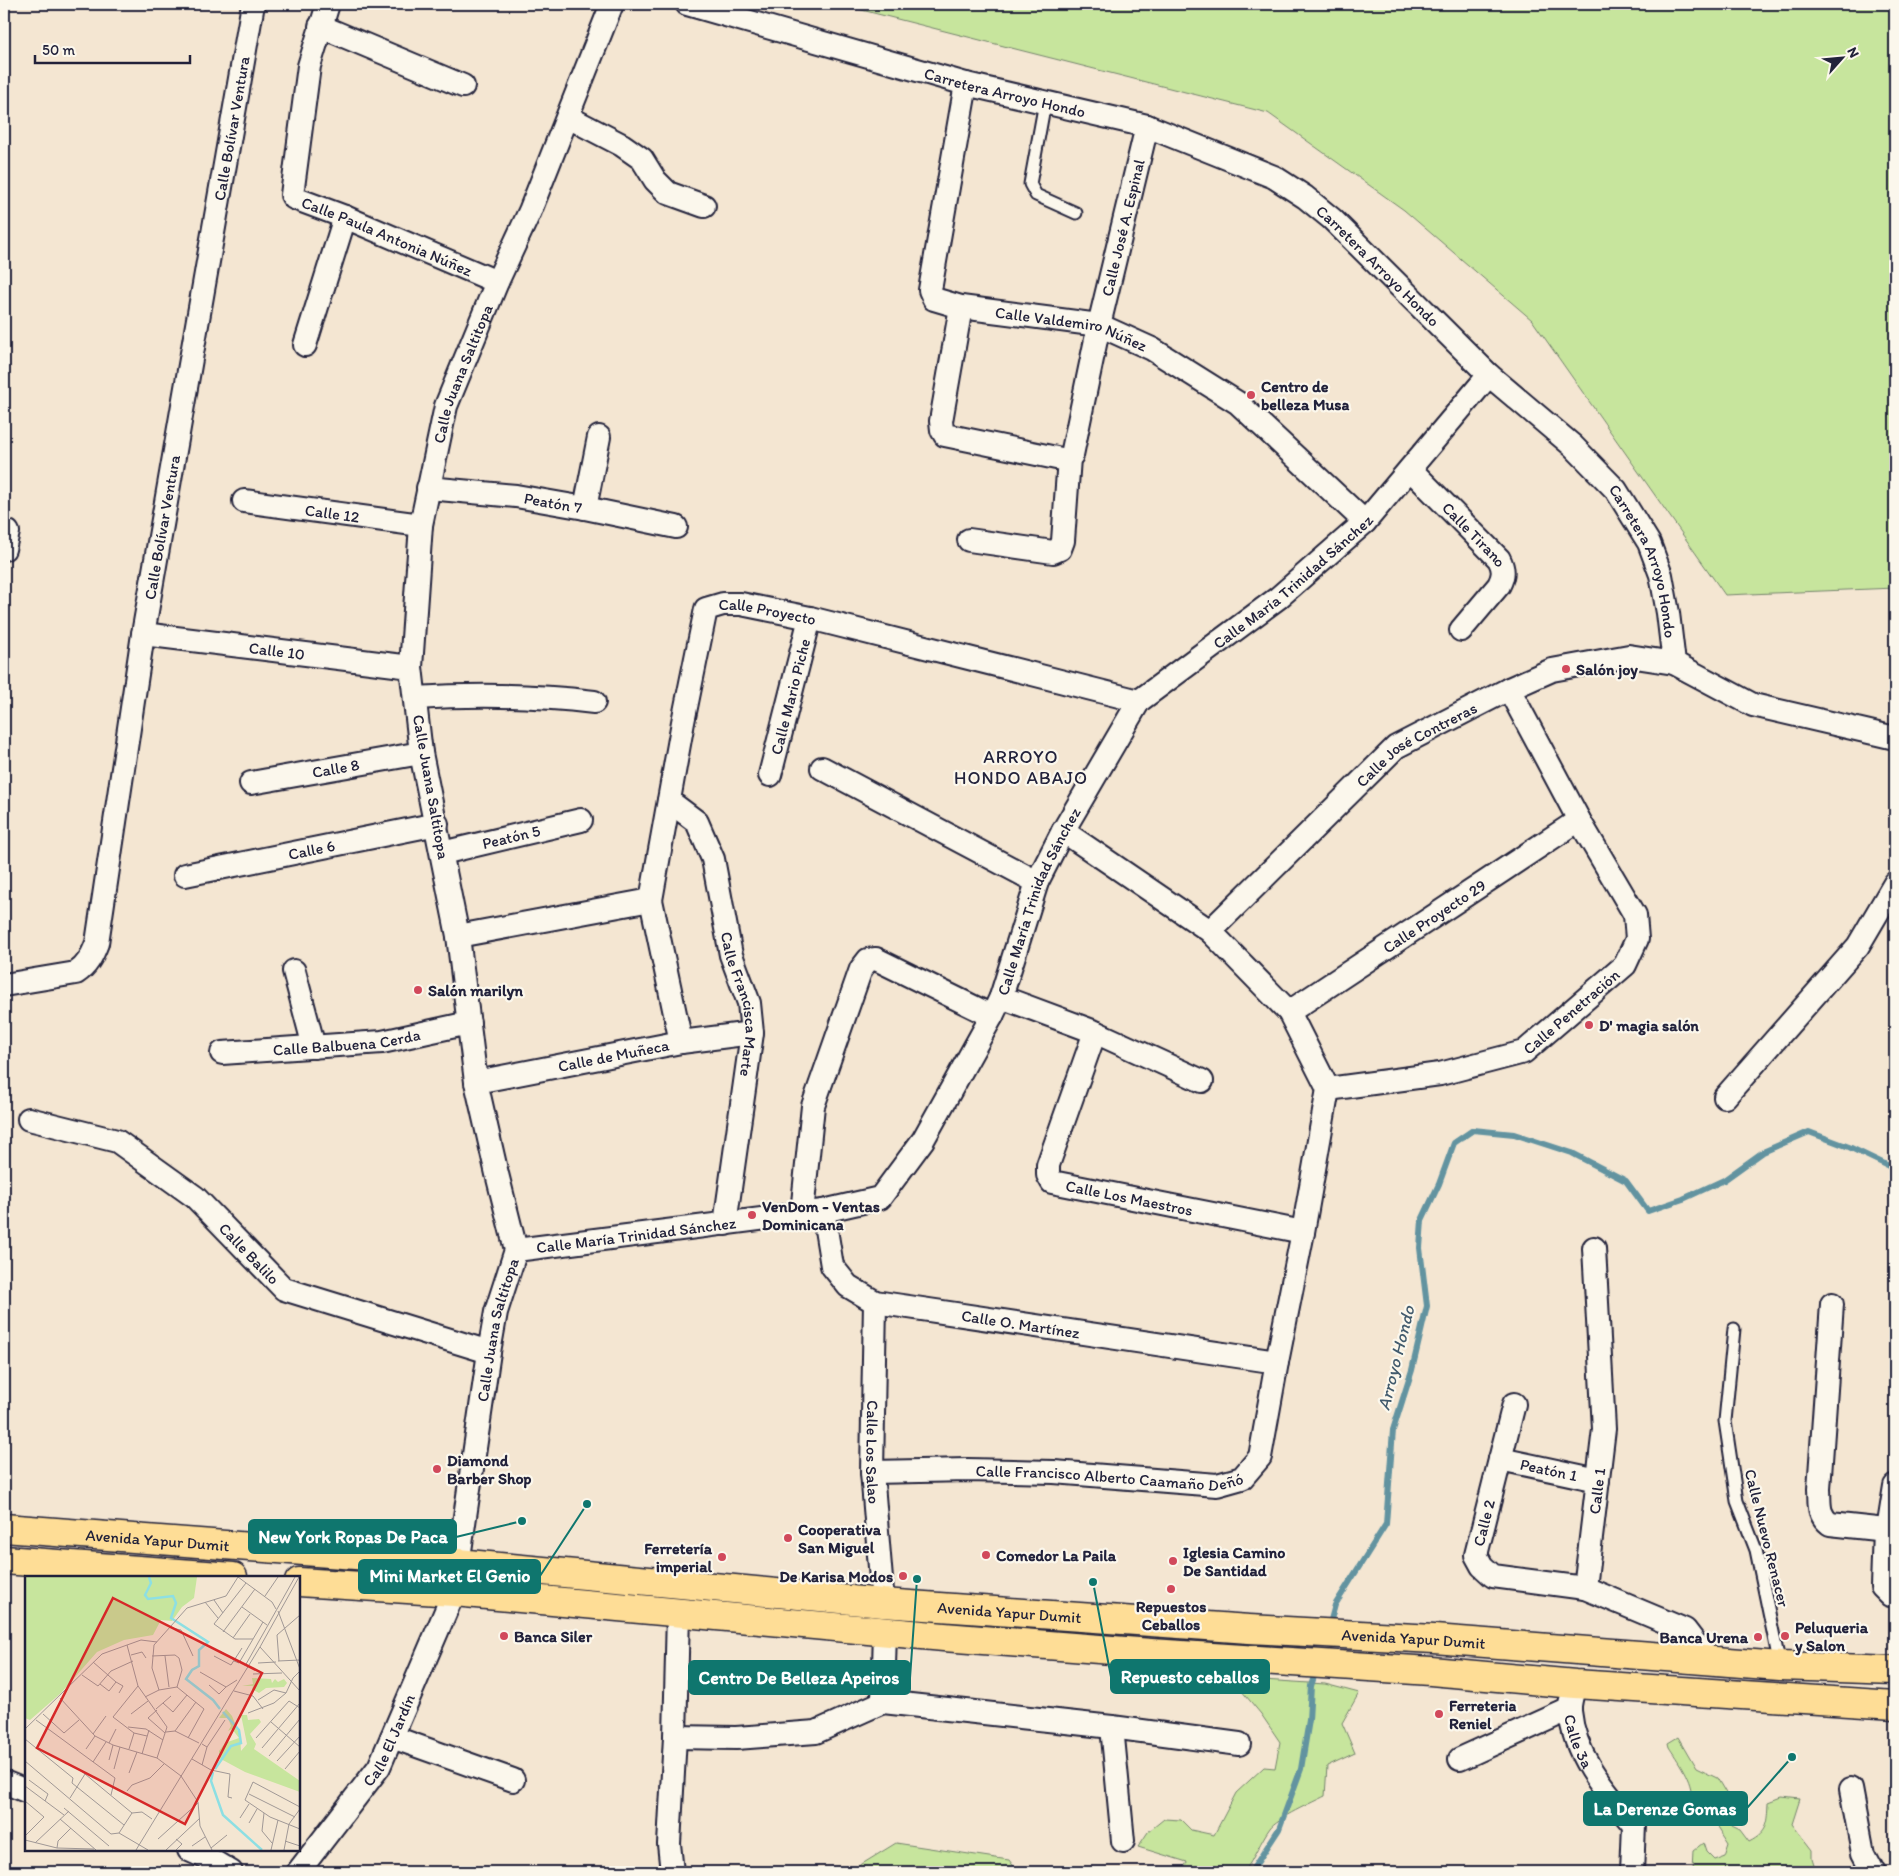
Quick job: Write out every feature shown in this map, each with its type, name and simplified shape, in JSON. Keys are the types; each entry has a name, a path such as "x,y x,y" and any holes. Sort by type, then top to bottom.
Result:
{"main road":[{"name":"Avenida Yapur Dumit","path":"4,1528 458,1563 883,1602 1780,1666 1895,1670"},
{"name":"Avenida Yapur Dumit","path":"4,1560 220,1576"},
{"name":"Avenida Yapur Dumit","path":"300,1582 454,1592 886,1631 1431,1671 1572,1697 1895,1705"}],"street":[{"name":"Calle Bolívar Ventura","path":"4,985 76,973 83,969 93,954 97,943 143,634 253,4"},
{"name":"Calle Paula Antonia Núñez","path":"328,4 309,66 292,195 294,198 345,217 497,282"},
{"name":"Calle Juana Saltitopa","path":"454,1592 496,1312 516,1250 496,1174 476,1082 458,936 437,824 421,753 411,667 421,524 446,406 497,282 530,211 612,4"},
{"name":"Carretera Arroyo Hondo","path":"688,4 966,84 1147,126 1274,177 1305,197 1332,219 1489,376 1573,446 1616,490 1649,543 1661,575 1674,663 1753,705 1895,739"},
{"path":"320,26 463,86"},
{"name":"Calle Valdemiro Núñez","path":"966,84 930,290 934,299 962,307 1099,324 1152,349 1238,403 1365,522"},
{"path":"568,117 622,145 642,159 655,180 668,193 704,206"},
{"name":"Calle José A. Espinal","path":"969,540 1053,552 1060,549 1063,541 1069,458 1072,455 1099,324 1147,126"},
{"path":"305,345 345,217"},
{"path":"962,307 941,421 942,430 945,435 1066,460 1069,458"},
{"name":"Calle María Trinidad Sánchez","path":"516,1250 812,1212 880,1198 924,1140 996,1007 1037,882 1063,831 1139,701 1278,598 1365,522 1489,376"},
{"path":"585,508 598,437"},
{"name":"Calle Tirano","path":"1410,469 1499,559 1503,568 1503,577 1499,585 1461,630"},
{"name":"Peatón 7","path":"428,488 516,496 676,527"},
{"name":"Calle 12","path":"244,501 421,524"},
{"name":"Calle Proyecto","path":"681,1042 651,900 706,609 723,604 741,604 810,618 1139,701"},
{"name":"Calle Mario Piche","path":"770,775 810,618"},
{"name":"Calle 10","path":"143,634 411,667"},
{"name":"Calle José Contreras","path":"1210,931 1396,747 1509,689 1552,670 1629,656 1674,663"},
{"name":"Calle Penetración","path":"1328,1089 1440,1074 1524,1052 1625,965 1637,939 1635,915 1579,820 1509,689"},
{"path":"415,698 446,696 545,697 594,702"},
{"name":"Calle 8","path":"251,783 421,753"},
{"path":"822,768 1037,882"},
{"name":"Calle Francisca Marte","path":"669,802 697,822 713,859 731,955 749,1003 752,1033 724,1224"},
{"name":"Peatón 5","path":"442,852 581,820"},
{"name":"Calle Proyecto 29","path":"1289,1012 1579,820"},
{"name":"Calle 6","path":"186,875 437,824"},
{"path":"1063,831 1210,931 1289,1012 1328,1089"},
{"path":"1725,1097 1858,946 1895,883"},
{"path":"458,936 651,900"},
{"name":"Calle O. Martínez","path":"996,1007 876,959 868,960 861,969 813,1106 812,1212 832,1266 848,1286 875,1302 1277,1362"},
{"path":"294,972 314,1047"},
{"path":"996,1007 1095,1032 1202,1081"},
{"name":"Calle Balbuena Cerda","path":"222,1053 382,1042 469,1023"},
{"name":"Calle Los Maestros","path":"1095,1032 1048,1164 1048,1175 1052,1182 1303,1232"},
{"name":"Calle de Muñeca","path":"476,1082 681,1042 752,1033"},
{"name":"Calle Francisco Alberto Caamaño Deñó","path":"872,1472 968,1470 1054,1472 1217,1485 1242,1478 1260,1457 1328,1089"},
{"name":"Calle Balilo","path":"30,1119 117,1141 195,1197 284,1289 489,1352"},
{"name":"Calle 1","path":"1585,1588 1604,1429 1594,1248"},
{"name":"Calle Los Salao","path":"875,1302 872,1472 883,1602"},
{"path":"1832,1304 1819,1489 1820,1512 1823,1519 1830,1524 1889,1530"},
{"name":"Calle 2","path":"1514,1404 1476,1554 1482,1566 1493,1576 1585,1588"},
{"name":"Peatón 1","path":"1500,1459 1598,1480"},
{"path":"1895,1486 1882,1588 1890,1595 1895,1595"},
{"path":"1585,1588 1685,1630 1708,1660"},
{"name":"Calle El Jardín","path":"298,1872 379,1767 454,1592"},
{"path":"671,1869 669,1844 675,1737 678,1613"},
{"path":"883,1702 886,1631"},
{"path":"1460,1760 1572,1697"},
{"name":"Calle 3a","path":"1572,1697 1576,1742 1598,1783 1634,1825 1632,1872"},
{"path":"675,1737 736,1738 816,1732 883,1702 1112,1727 1238,1744"},
{"path":"1112,1727 1123,1841"},
{"path":"392,1736 513,1780"},
{"path":"4,1782 25,1791"},
{"path":"1851,1789 1863,1853 1874,1872"},
{"path":"192,1851 231,1872"}],"lane":[{"path":"1045,102 1030,184 1036,195 1076,212"},
{"name":"Calle Nuevo Renacer","path":"1734,1329 1725,1421 1737,1502 1756,1550 1780,1666"}],"green space":[{"path":"838,4 1895,4 1895,588 1725,595 1532,320 1404,210 1268,113"},
{"path":"1231,1678 1325,1684 1359,1693 1342,1723 1355,1753 1327,1766 1325,1796 1296,1810 1274,1824 1244,1872 1182,1872 1187,1862 1138,1847 1148,1832 1164,1819 1181,1820 1191,1830 1214,1835 1236,1793 1264,1767 1275,1768 1280,1742 1261,1714"},
{"path":"1678,1737 1696,1768 1717,1778 1727,1795 1723,1809 1732,1826 1740,1830 1749,1842 1756,1838 1766,1826 1769,1802 1782,1797 1800,1799 1792,1824 1812,1850 1812,1859 1816,1872 1693,1872 1694,1850 1703,1843 1706,1852 1714,1860 1725,1856 1729,1844 1713,1819 1680,1813 1691,1797 1691,1791 1687,1778 1668,1743"},
{"path":"896,1843 1009,1860 1018,1872 849,1872"}],"waterway":[{"name":"Arroyo Hondo","path":"1329,1627 1335,1605 1386,1524 1393,1430 1412,1370 1427,1306 1420,1248 1422,1220 1439,1184 1454,1143 1473,1130 1514,1134 1572,1153 1626,1181 1648,1211 1683,1199 1724,1180 1763,1152 1809,1132 1849,1147 1895,1169"},
{"name":"Arroyo Hondo","path":"1251,1872 1279,1829 1301,1769 1309,1720 1311,1686 1316,1670"}],"place":[{"name":"Centro de belleza Musa","path":"1251,395"},
{"name":"Salón joy","path":"1566,669"},
{"name":"Salón marilyn","path":"418,990"},
{"name":"D' magia salón","path":"1589,1025"},
{"name":"VenDom - Ventas Dominicana","path":"752,1215"},
{"name":"Diamond Barber Shop","path":"437,1469"},
{"name":"Mini Market El Genio","path":"587,1504"},
{"name":"New York Ropas De Paca","path":"522,1521"},
{"name":"Cooperativa San Miguel","path":"788,1538"},
{"name":"Comedor La Paila","path":"986,1555"},
{"name":"Ferretería imperial","path":"722,1557"},
{"name":"Iglesia Camino De Santidad","path":"1173,1561"},
{"name":"De Karisa Modos","path":"903,1576"},
{"name":"Centro De Belleza Apeiros","path":"917,1579"},
{"name":"Repuesto ceballos","path":"1093,1582"},
{"name":"Repuestos Ceballos","path":"1171,1589"},
{"name":"Banca Siler","path":"504,1636"},
{"name":"Peluqueria y Salon","path":"1785,1636"},
{"name":"Banca Urena","path":"1758,1637"},
{"name":"Ferreteria Reniel","path":"1439,1714"},
{"name":"La Derenze Gomas","path":"1792,1757"}],"district":[{"name":"ARROYO HONDO ABAJO","path":"1021,768"}]}
